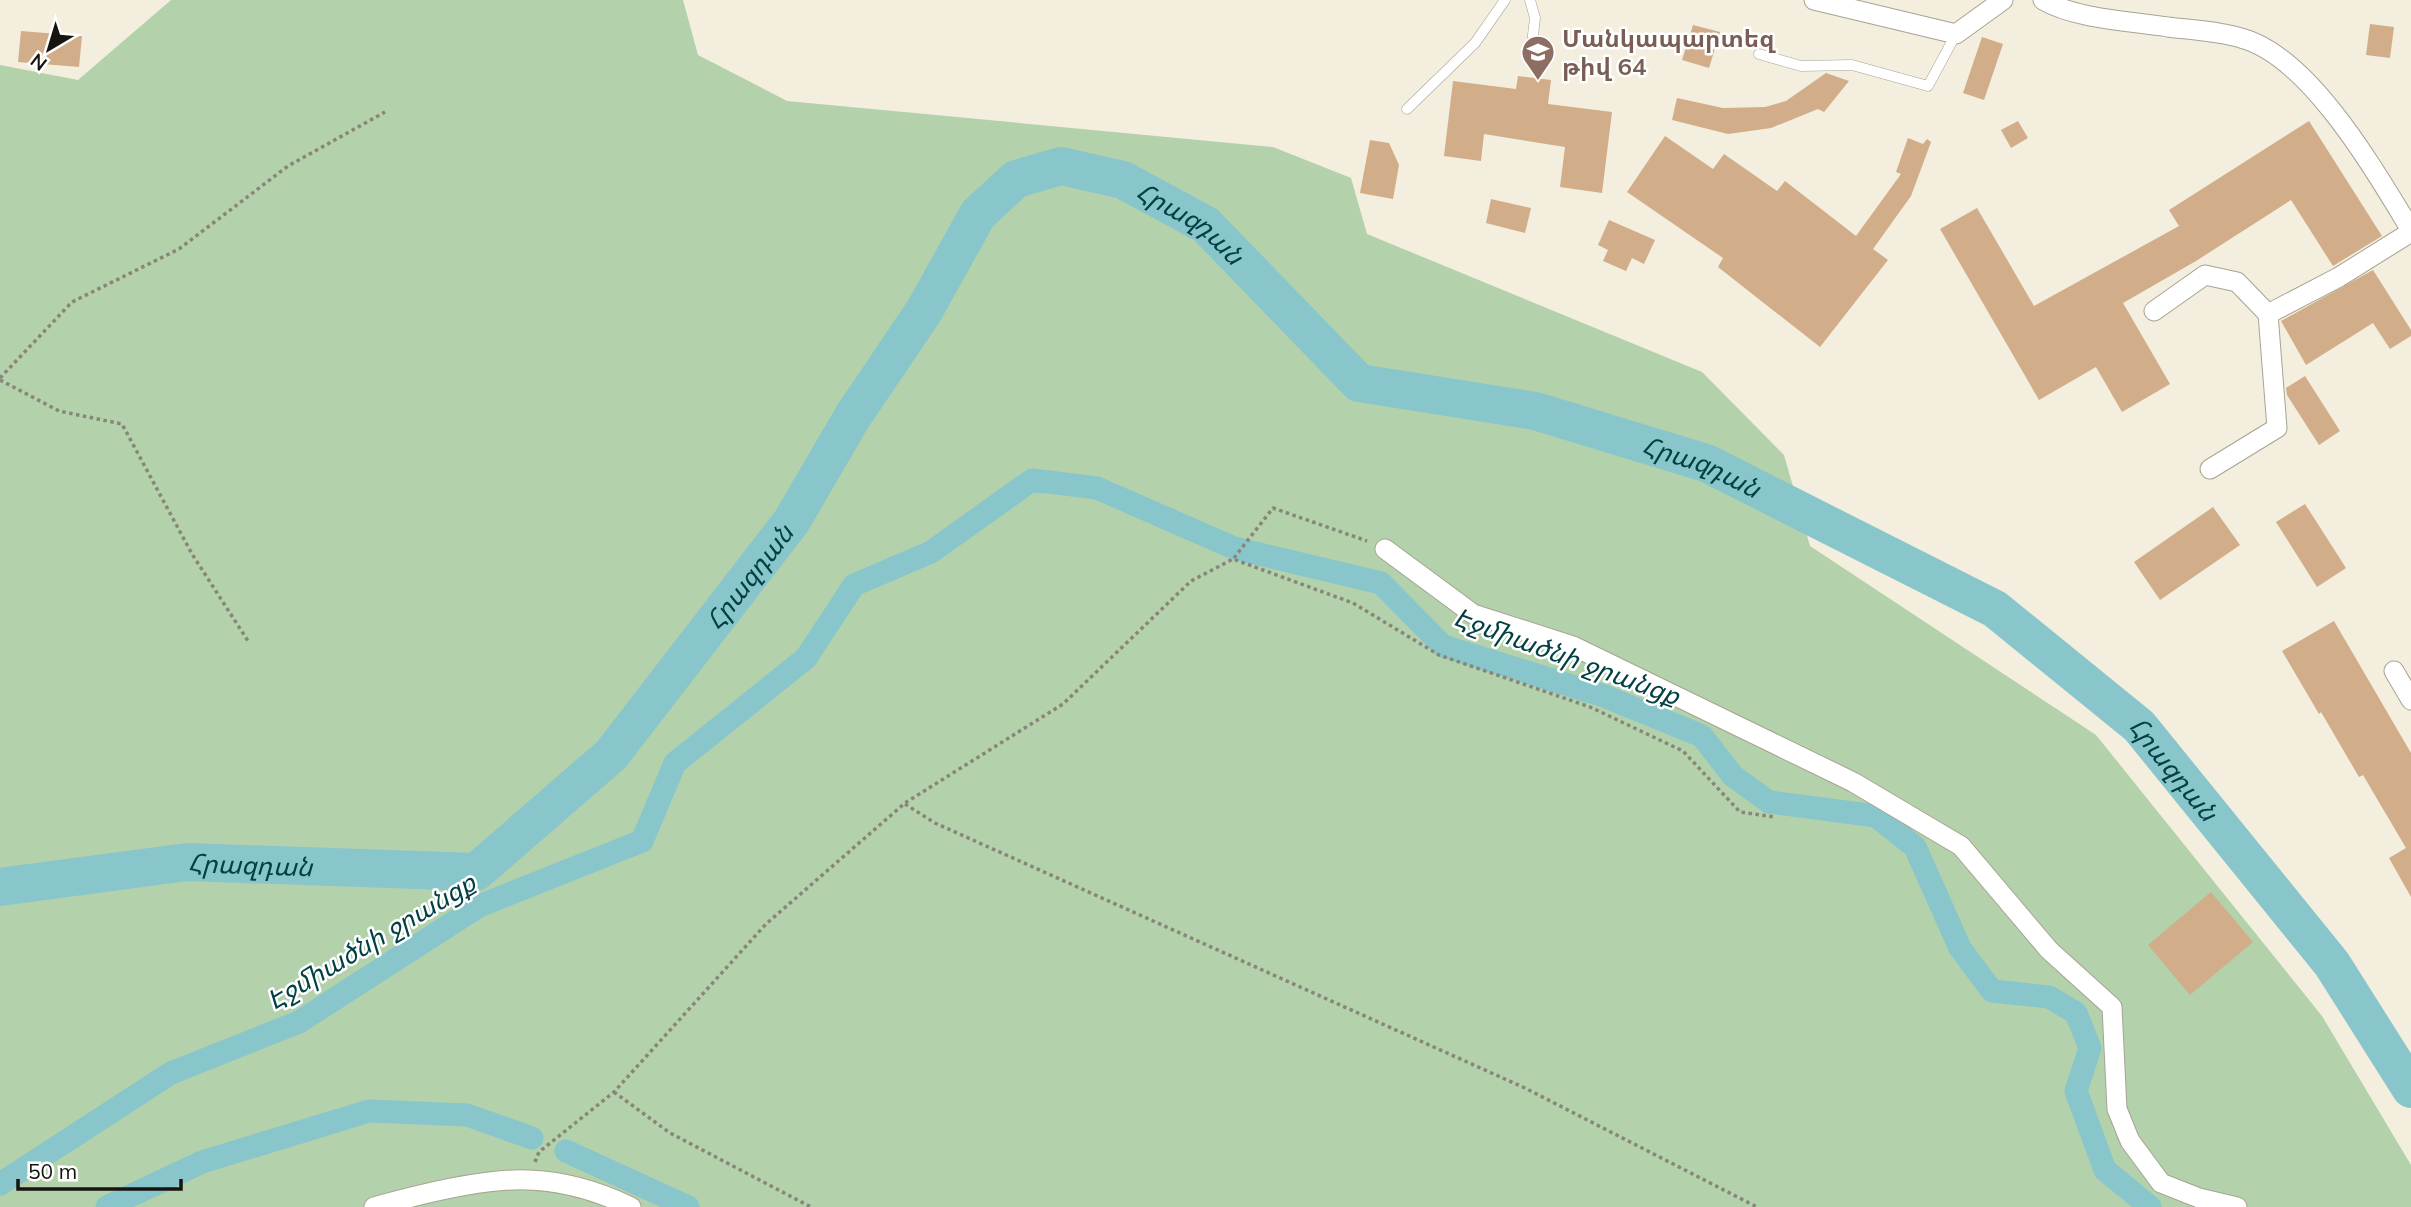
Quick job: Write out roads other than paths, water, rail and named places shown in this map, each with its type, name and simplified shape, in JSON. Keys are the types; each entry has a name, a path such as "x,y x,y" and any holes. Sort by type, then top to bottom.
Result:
{"street":[{"path":"1814,0 1956,34 2003,0"},
{"path":"2043,0 2052,5 2112,18 2244,38 2267,50 2295,71 2338,117 2411,231 2339,277 2268,314"},
{"path":"2154,311 2205,275 2237,282 2268,314 2277,428 2210,469"},
{"path":"1385,549 1473,614 1573,646 1853,782 1961,846 2049,950 2112,1007 2117,1109 2130,1141 2161,1182 2199,1198 2236,1207"},
{"path":"2394,671 2411,700"},
{"path":"374,1207 462,1188 528,1180 601,1192 631,1207"}],"lane":[{"path":"1407,109 1475,43 1505,0"},
{"path":"1530,0 1535,18 1531,52"},
{"path":"1759,54 1801,65 1852,65 1928,86 1956,34"}],"waterway":[{"name":"Հրազդան","path":"0,887 187,862 476,872 611,755 791,522 853,416 924,311 978,214 1016,179 1061,166 1123,180 1206,225 1359,383 1535,411 1706,463 1995,609 2139,726 2332,964 2411,1089"},
{"name":"Էջմիածնի ջրանցք","path":"0,1184 171,1073 299,1022 479,906 642,841 675,763 806,658 854,585 931,552 1032,480 1097,488 1234,548 1381,583 1443,646 1604,696 1702,736 1733,776 1769,802 1876,816 1915,847 1960,948 1992,991 2049,997 2076,1013 2090,1048 2076,1091 2105,1170 2150,1207"},
{"path":"107,1207 202,1162 369,1111 467,1115 532,1138"},
{"path":"566,1151 688,1207"}],"place":[{"name":"Մանկապարտեզ թիվ 64","path":"1538,82"}]}
